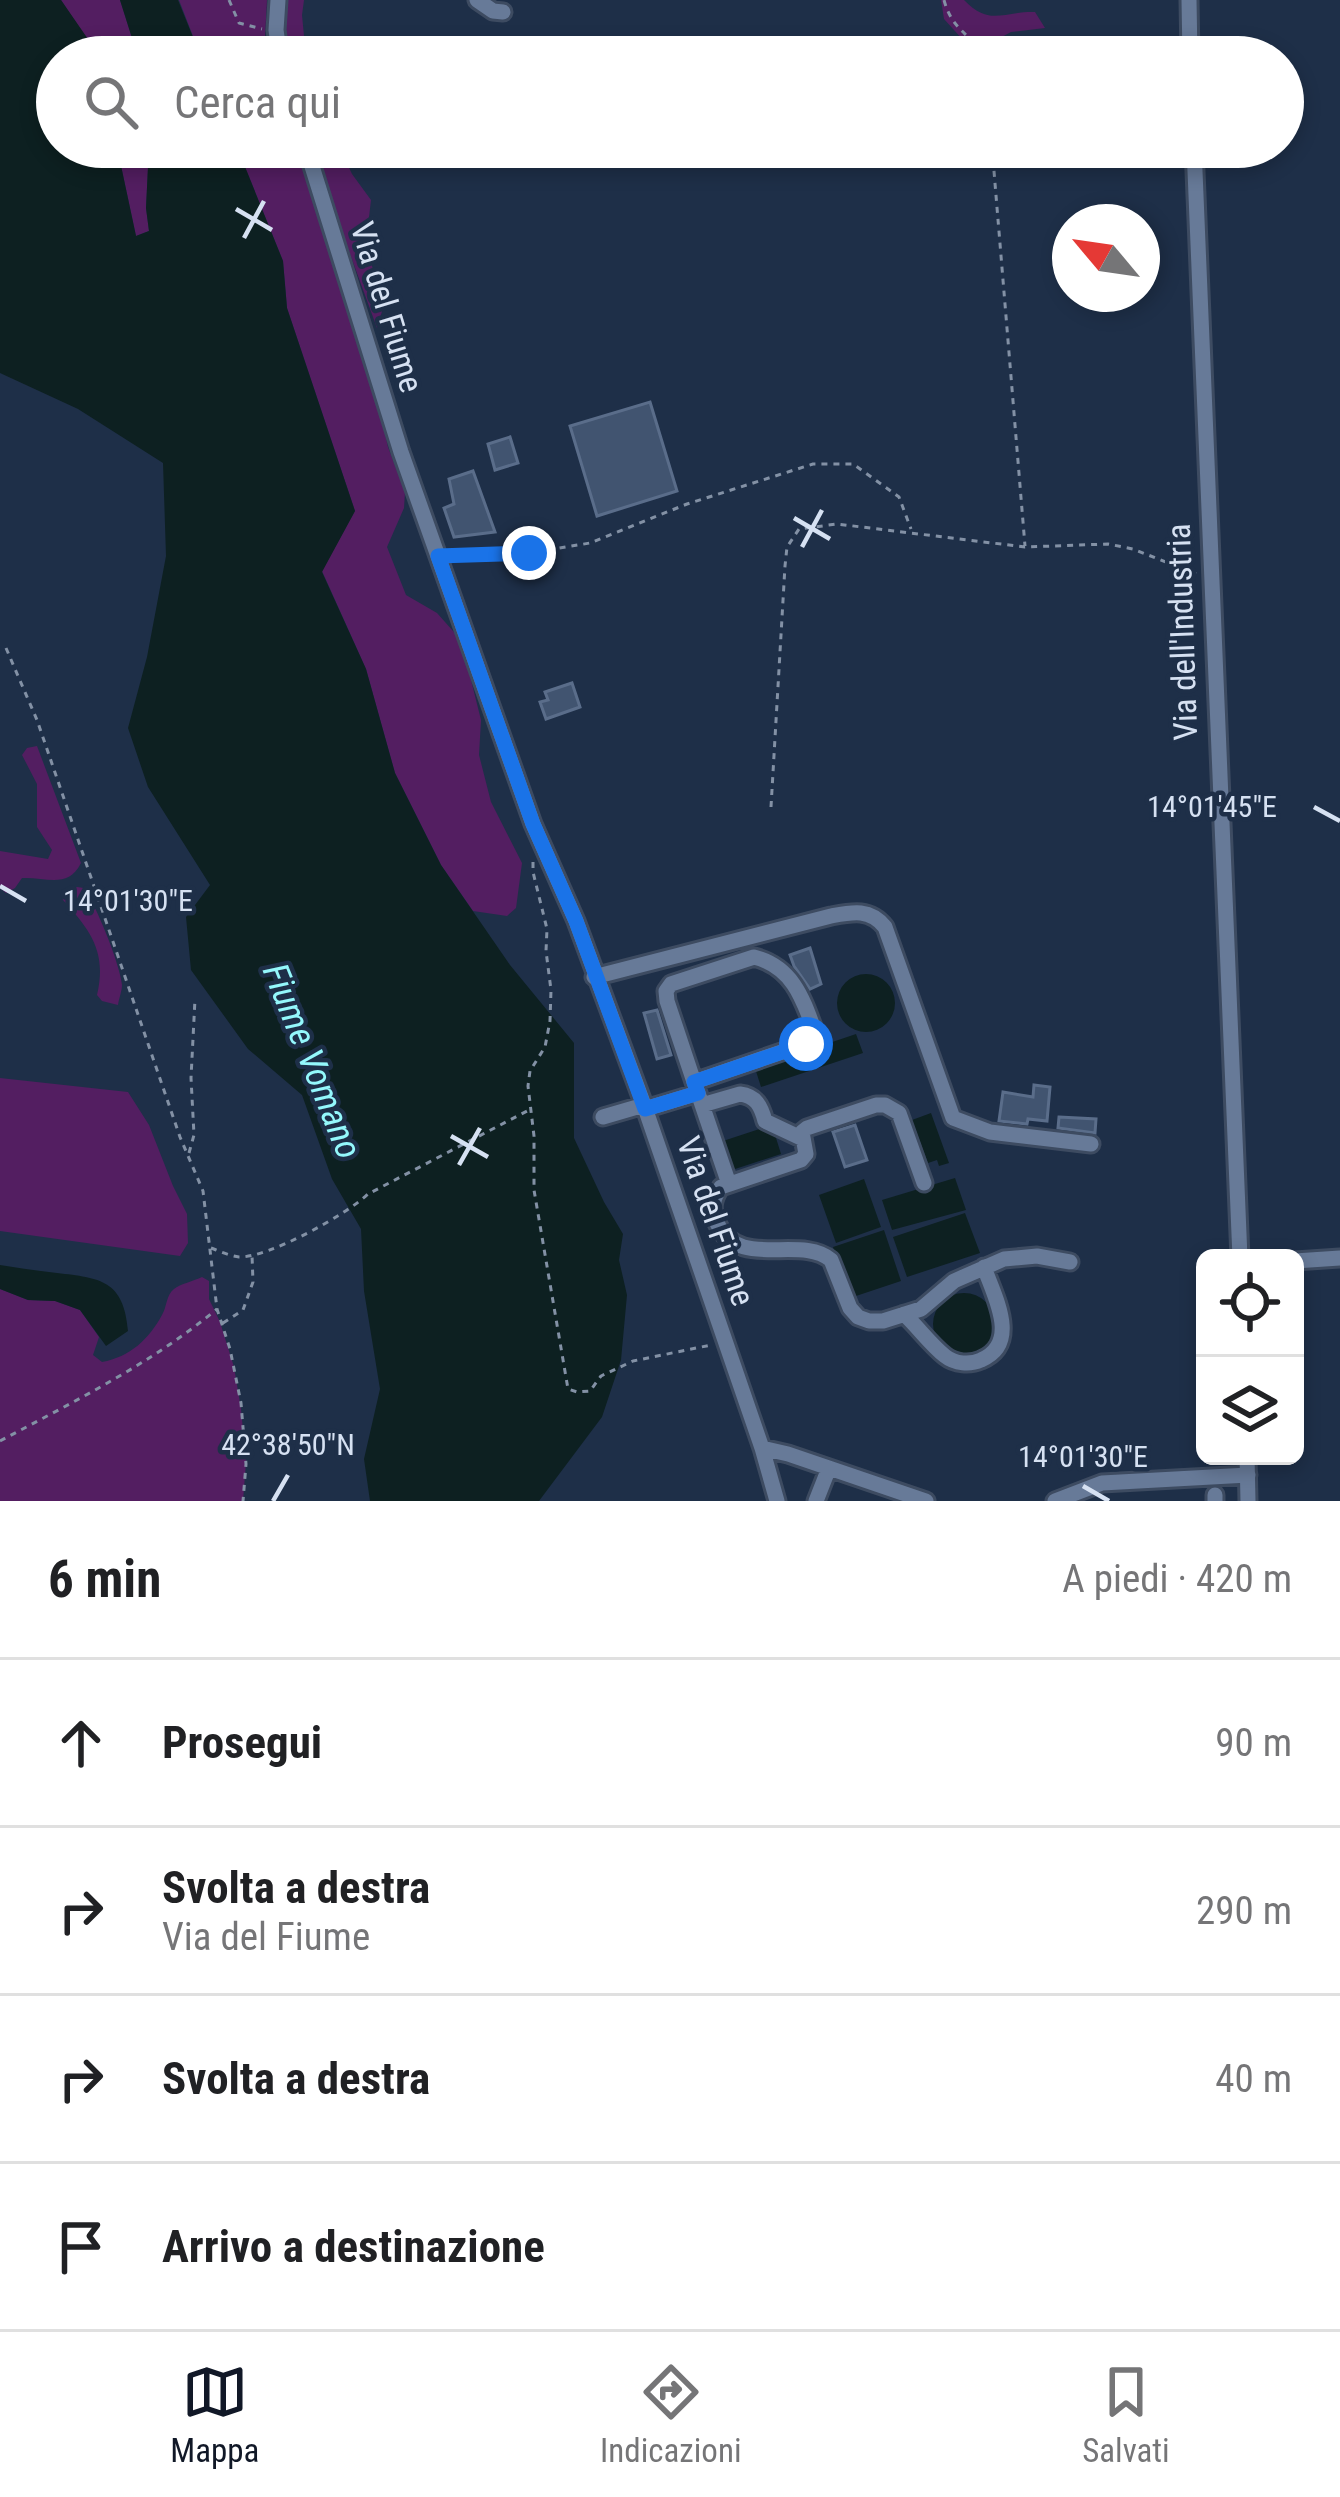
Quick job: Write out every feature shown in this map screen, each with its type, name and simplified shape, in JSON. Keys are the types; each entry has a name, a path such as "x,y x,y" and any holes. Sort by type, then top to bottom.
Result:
{"street":[{"path":"276,36 278,0"},
{"path":"477,0 503,12"},
{"path":"1189,0 1190,36"},
{"name":"Via del Fiume","path":"313,168 401,452 533,824 576,921 645,1107 777,1501"},
{"name":"Via dell'Industria","path":"1195,168 1240,1249"},
{"path":"595,977 831,916 867,913 885,927 953,1118 989,1132 1091,1144"},
{"path":"603,1117 698,1093 813,1039 801,992 790,977 763,958 754,956 671,984 666,992 667,1001 698,1093 729,1184"},
{"path":"698,1093 746,1095 758,1102 765,1121 803,1139"},
{"path":"924,1183 898,1113 875,1105 807,1128 802,1132 806,1154 801,1160 721,1187 713,1204 717,1224 730,1241 766,1251 826,1254 850,1308 869,1321 921,1309 954,1281 1020,1256 1070,1262"},
{"path":"1304,1260 1340,1258"},
{"path":"904,1314 945,1356 971,1364 985,1359 1003,1337 1004,1323 984,1267"},
{"path":"763,1448 926,1501"},
{"path":"1247,1465 1249,1501"},
{"path":"816,1501 829,1468"},
{"path":"1055,1501 1102,1483 1248,1475"}],"path":[{"path":"229,0 239,23 275,30"},
{"path":"944,0 949,18 968,36"},
{"path":"994,168 1025,548"},
{"path":"438,556 529,553 590,543 670,510 813,464 853,464 899,497 912,532"},
{"path":"771,807 780,613 787,547 800,530 837,524 1025,548 1108,544 1210,576"},
{"path":"6,648 37,720 203,1191 217,1309 242,1403 243,1501"},
{"path":"533,824 533,872 547,929 551,990 545,1047 530,1071 528,1086 534,1190 568,1389 590,1391 601,1376 633,1361 726,1341"},
{"path":"188,1155 194,1135 195,998"},
{"path":"209,1248 241,1257 293,1241 355,1207 368,1194 531,1108"},
{"path":"222,1324 243,1310 253,1282 252,1254"},
{"path":"0,1442 102,1387 185,1336 217,1309"}],"shaded area":[{"path":"61,0 120,0 131,36 85,36"},
{"path":"179,0 267,0 265,36 193,36"},
{"path":"281,0 304,0 304,36 282,36"},
{"path":"941,0 964,0 989,15 1035,12 1045,28 1004,36 959,36 944,19"},
{"path":"121,168 148,168 149,231 136,236"},
{"path":"245,168 308,168 405,492 404,508 387,547 406,595 437,613 461,640 481,720 479,755 491,802 522,863 516,908 507,916 473,911 441,865 395,773 366,669 322,571 355,511 287,308 283,261"},
{"path":"319,168 349,168 371,200 366,243 383,308 377,328"},
{"path":"37,746 81,863 63,879 22,878 6,893 0,888 0,851 48,859 52,850 37,827 37,784 22,755"},
{"path":"77,887 89,896 112,950 122,985 118,1005 97,995 98,954 82,922 63,900 62,896"},
{"path":"0,1078 128,1092 149,1125 187,1214 188,1243 180,1256 0,1231"},
{"path":"202,1277 209,1281 209,1299 234,1367 246,1462 243,1501 0,1501 0,1289 80,1310 99,1337 93,1355 102,1362 138,1346 157,1324 171,1292"}],"water":[{"name":"Fiume Vomano","path":"0,0 61,0 86,36 36,36 36,168 121,168 136,236 149,231 148,168 245,168 283,261 287,308 355,511 322,572 366,669 395,773 441,865 510,965 574,1043 574,1138 623,1234 619,1260 627,1295 621,1360 602,1417 539,1501 370,1501 364,1459 380,1389 364,1291 361,1229 332,1179 302,1095 248,1049 191,970 186,917 210,885 148,787 128,728 166,556 163,463 78,409 0,373"},
{"path":"120,0 178,0 193,36 131,36"},
{"path":"866,974 886,983 895,1003 886,1023 866,1032 846,1023 837,1003 846,983"},
{"path":"856,1034 863,1053 761,1087 755,1068"},
{"path":"931,1113 949,1163 939,1166 937,1160 928,1163 912,1120"},
{"path":"772,1125 781,1154 732,1170 723,1141"},
{"path":"955,1178 966,1210 892,1230 882,1200"},
{"path":"864,1179 881,1227 836,1243 819,1195"},
{"path":"965,1213 980,1253 907,1277 893,1237"},
{"path":"884,1230 901,1281 850,1298 833,1247"},
{"path":"0,1265 86,1277 107,1285 121,1301 128,1331 106,1346 80,1310 0,1289"},
{"path":"964,1293 986,1302 995,1324 986,1346 964,1355 942,1346 933,1324 942,1302"}],"building":[{"path":"650,402 677,491 597,516 570,426"},
{"path":"510,437 518,463 495,470 488,444"},
{"path":"473,471 495,532 454,537 444,508 454,504 449,479"},
{"path":"572,683 580,707 546,719 540,702 548,700 545,692"},
{"path":"810,948 821,984 810,989 790,955"},
{"path":"657,1010 671,1055 657,1059 644,1013"},
{"path":"1034,1085 1050,1087 1047,1121 999,1121 1003,1092 1033,1097"},
{"path":"1059,1117 1096,1119 1095,1133 1058,1128"},
{"path":"855,1125 867,1160 845,1167 833,1132"}],"route":[{"path":"529,553 438,556 533,824 576,921 645,1109 698,1093 694,1082 806,1044"}]}
